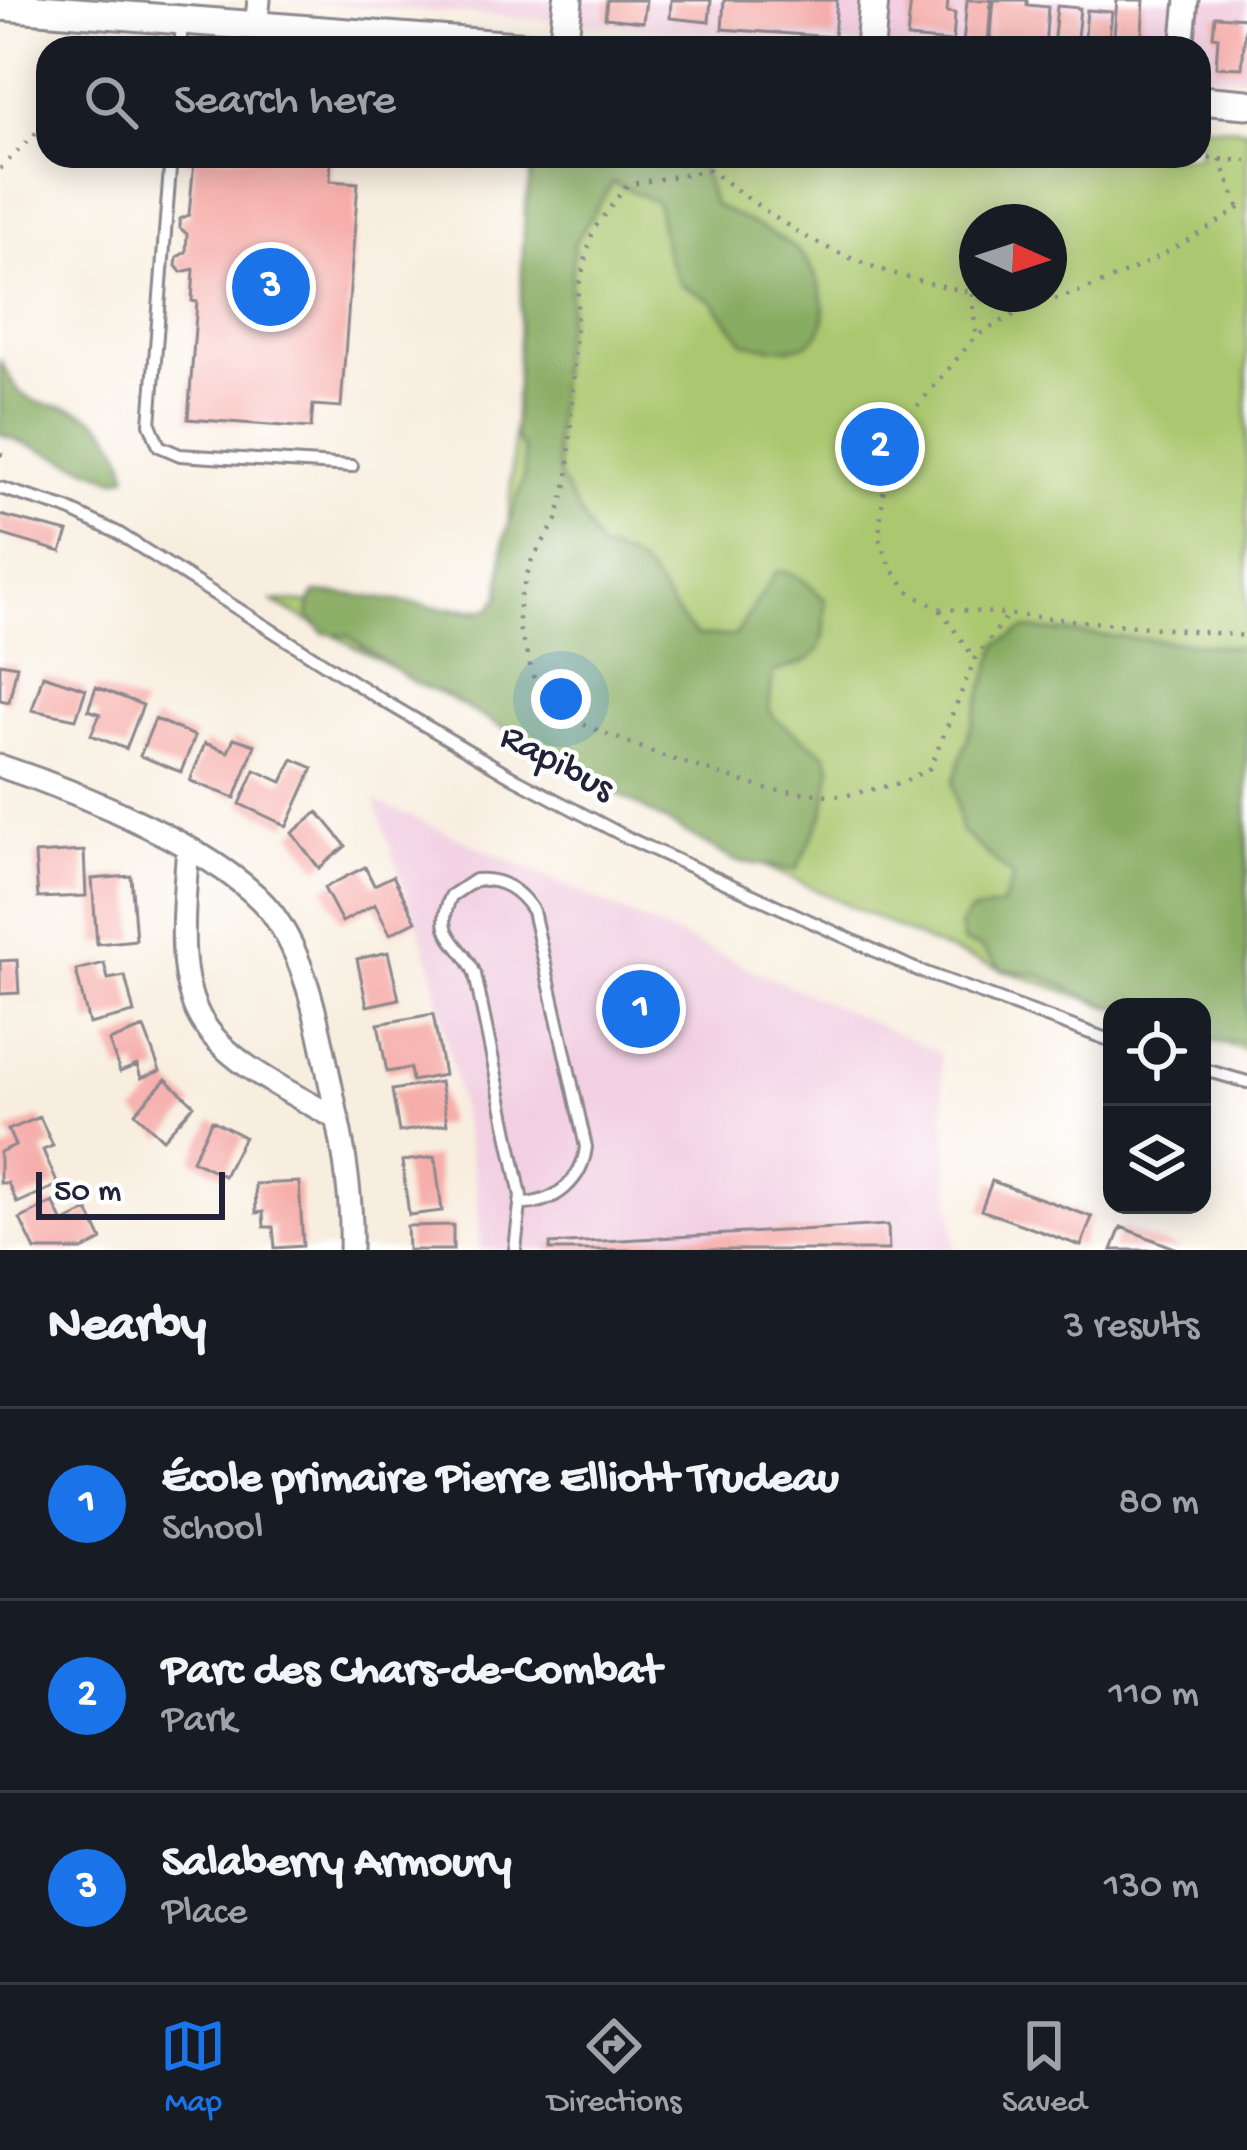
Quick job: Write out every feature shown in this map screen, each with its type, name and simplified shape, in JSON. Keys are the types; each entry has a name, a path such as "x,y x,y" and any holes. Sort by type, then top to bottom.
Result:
{"main road":[{"path":"564,36 568,0"},
{"path":"871,36 874,0"},
{"path":"0,6 181,34 257,13 356,36"},
{"path":"1211,101 1247,104"}],"street":[{"path":"1183,36 1186,0"},
{"path":"0,766 188,848 250,889 274,915 292,948 319,1028 349,1188 351,1250"},
{"path":"188,848 182,962 191,1001 208,1036 240,1064 338,1119"}],"lane":[{"path":"170,168 150,424 159,446 180,454 352,466"},
{"name":"Rapibus","path":"0,488 64,508 118,533 376,697 628,838 915,969 1103,1038"},
{"path":"515,1250 522,1204 476,974 448,936 444,916 460,886 475,880 493,880 513,888 535,916 586,1147 580,1170 562,1192 542,1202 522,1204"},
{"path":"1211,1072 1247,1082"}],"path":[{"path":"0,169 36,134"},
{"path":"1211,158 1247,161"},
{"path":"1220,159 1239,208"},
{"path":"959,290 887,271 795,230 709,170 627,185 593,230 578,289 568,479 556,520 532,560 520,601 519,628 534,679 575,721 657,754 769,790 844,796 904,782 930,768 975,659 1007,616"},
{"path":"1067,294 1093,286 1247,203"},
{"path":"976,336 977,312"},
{"path":"1019,312 976,336 909,416 885,473 879,538 892,569 911,594 938,608 1247,636"},
{"path":"938,608 975,659"}],"shaded area":[{"path":"285,0 1247,0 1247,77 1211,75 1211,36 744,36"},
{"path":"374,800 940,1053 955,1250 480,1250 477,1190 432,966"}],"green space":[{"path":"1211,126 1247,129 1247,1050 1211,1041 1211,998 1103,998 1103,1005 941,948 698,835 271,601 503,610 530,168 1211,168"},
{"path":"532,168 702,168 713,204 795,249 820,287 823,324 810,342 786,348 745,343 712,301 680,284 665,250 657,203 613,182 574,244 560,350 555,444 560,479 600,549 620,554 647,572 697,636 735,636 776,572 797,576 825,600 818,650 803,662 773,672 769,709 775,719 826,754 831,766 824,813 796,870 735,861 447,696 414,683 349,636 323,633 308,615 316,593 475,613 491,608 500,595 504,537 524,478 524,451 514,435 525,210"},
{"path":"0,361 27,397 80,412 101,424 122,453 127,476 116,479 0,434"},
{"path":"1025,629 1247,648 1247,1043 1211,1040 1211,998 1103,998 1103,1003 1037,974 1003,970 980,947 964,943 960,925 970,912 1002,906 1013,877 961,831 953,782 998,644"}],"building":[{"path":"607,0 646,0 643,22 605,18"},
{"path":"671,0 711,0 709,22 670,18"},
{"path":"724,0 837,0 834,36 722,29"},
{"path":"911,0 948,0 947,12 955,13 953,36 907,36"},
{"path":"967,0 991,0 989,36 964,36"},
{"path":"994,0 1027,0 1027,5 1048,7 1046,36 991,36"},
{"path":"1117,0 1144,0 1142,36 1114,36"},
{"path":"1057,6 1080,8 1077,36 1054,36"},
{"path":"1087,10 1112,12 1109,36 1085,36"},
{"path":"1215,16 1246,18 1242,68 1216,67"},
{"path":"193,168 331,168 330,181 358,183 341,407 313,405 311,428 188,419 197,302 192,301 194,269 181,272 176,266 177,257 186,252 187,234 180,228 180,219 189,215"},
{"path":"0,515 68,532 61,552 0,534"},
{"path":"0,663 17,666 9,702 0,700"},
{"path":"43,675 86,689 76,719 32,710"},
{"path":"96,687 143,705 126,749 91,735 100,714 88,710"},
{"path":"155,719 195,736 181,772 140,756"},
{"path":"234,738 255,745 235,798 190,781 205,743 228,752"},
{"path":"293,759 313,768 287,826 240,804 255,770 282,782"},
{"path":"318,812 346,846 319,868 292,833"},
{"path":"84,851 86,896 38,898 35,854"},
{"path":"365,867 374,885 393,876 416,921 390,934 375,904 342,922 324,888"},
{"path":"131,876 136,940 97,944 92,879"},
{"path":"388,952 399,999 367,1006 357,959"},
{"path":"17,960 19,993 0,994 0,961"},
{"path":"104,963 108,979 125,976 134,1013 89,1024 76,970"},
{"path":"433,1014 444,1075 412,1081 410,1068 387,1072 378,1024"},
{"path":"144,1028 160,1071 141,1078 137,1065 120,1072 109,1041"},
{"path":"166,1079 194,1105 163,1139 135,1113"},
{"path":"440,1082 447,1124 399,1132 392,1090"},
{"path":"40,1117 53,1146 43,1150 58,1185 17,1203 8,1183 0,1183 0,1152 15,1145 8,1130"},
{"path":"212,1120 244,1137 224,1176 192,1160"},
{"path":"435,1157 442,1211 409,1215 402,1161"},
{"path":"992,1181 1092,1217 1081,1246 981,1210"},
{"path":"299,1182 303,1246 275,1248 273,1227 264,1227 263,1212 256,1213 255,1184"},
{"path":"53,1202 63,1223 88,1210 102,1240 83,1250 35,1250 20,1219"},
{"path":"453,1225 453,1250 408,1250 407,1226"},
{"path":"888,1225 889,1250 550,1250 550,1244"},
{"path":"1121,1227 1180,1250 1112,1250"}],"place":[{"name":"Salaberry Armoury","path":"271,287"},
{"name":"Parc des Chars-de-Combat","path":"880,447"},
{"name":"École primaire Pierre Elliott Trudeau","path":"641,1009"}]}
